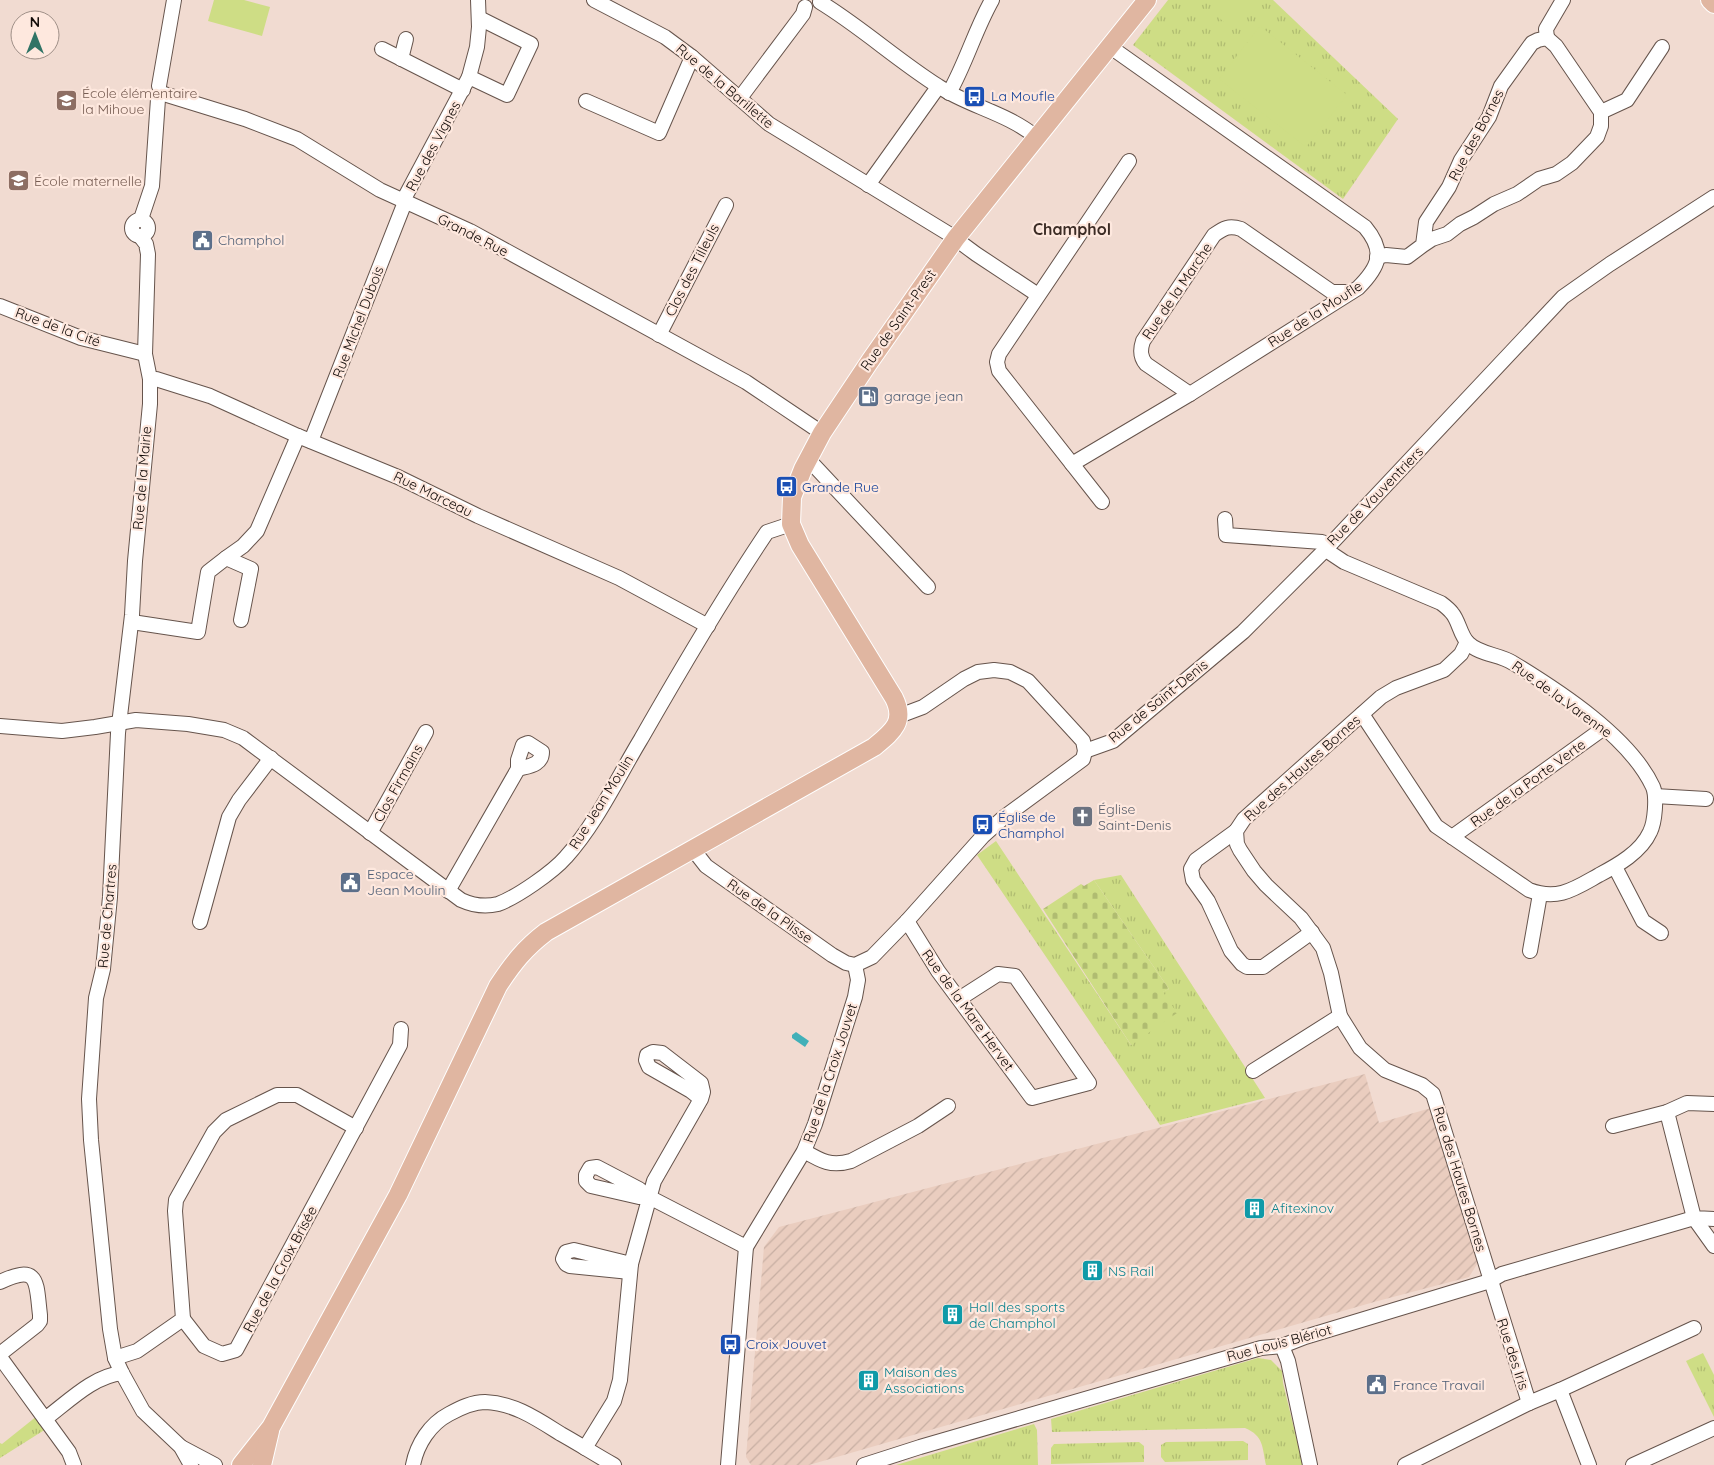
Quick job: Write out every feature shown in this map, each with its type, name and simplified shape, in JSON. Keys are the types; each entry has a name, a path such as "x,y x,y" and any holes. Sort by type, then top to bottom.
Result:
{"main road":[{"name":"Rue de Saint-Prest","path":"899,716 894,698 800,546 791,524 792,497 808,459 822,433 956,238 1147,0"},
{"path":"1710,0 1714,4"},
{"path":"241,1465 271,1427 398,1195 498,986 513,962 527,947 546,932 874,747 887,736 898,722 899,716"},
{"path":"262,1465 271,1427"}],"street":[{"path":"160,93 174,0"},
{"name":"Rue des Vignes","path":"405,202 405,197 469,77 477,47 478,0"},
{"name":"Rue de la Barillette","path":"594,0 665,37 692,57 769,124 956,238"},
{"path":"868,185 944,90 960,73 974,37 992,0"},
{"path":"1109,46 1365,227 1373,236 1377,247 1377,257 1386,255 1407,257 1432,239 1447,234 1494,204 1517,194 1539,179 1556,174 1572,162 1597,137 1601,126 1601,112 1556,46 1547,38 1546,29 1562,0"},
{"path":"740,98 803,14 802,4 814,7 820,1 944,90 1029,131 1036,137"},
{"path":"469,77 507,95 531,44 479,18"},
{"name":"Rue des Bornes","path":"1423,245 1426,222 1449,187 1461,160 1489,117 1501,86 1532,43 1547,38"},
{"path":"401,59 406,39"},
{"path":"1601,112 1627,100 1662,46"},
{"name":"Rue des Vignes","path":"382,49 463,90"},
{"path":"586,101 659,133 692,57"},
{"name":"Grande Rue","path":"160,93 245,119 297,139 380,190 470,231 746,382 822,433"},
{"name":"Rue de la Mairie","path":"120,722 132,622 135,561 150,404 150,379 145,354 148,254 146,244 140,236 134,233 132,227 135,222 141,220 152,186 160,93"},
{"path":"1102,502 999,371 997,362 999,354 1129,161"},
{"name":"Rue de Vauventriers","path":"1225,519 1226,535 1322,542 1326,549 1563,297 1714,197"},
{"name":"Rue Michel Dubois","path":"132,622 198,632 208,572 243,546 257,531 305,439 405,202"},
{"name":"Clos des Tilleuls","path":"659,335 726,205"},
{"name":"Rue de la Marche","path":"1190,394 1146,364 1142,359 1141,346 1214,236 1220,230 1233,226 1241,229 1332,292 1352,292"},
{"path":"956,238 976,254 1040,292"},
{"name":"Rue de la Moufle","path":"1072,464 1190,394 1358,288 1377,266 1377,257"},
{"name":"Rue de la Cité","path":"0,306 81,338 145,354"},
{"name":"Rue Marceau","path":"150,379 156,379 210,396 305,439 398,477 478,516 619,578 708,626"},
{"path":"808,459 928,587"},
{"name":"Rue Jean Moulin","path":"0,726 62,731 136,720 188,724 224,730 243,738 271,758 448,891 467,903 478,905 497,904 516,895 547,874 566,858 586,832 679,673 767,532 791,524"},
{"path":"1326,549 1344,562 1441,603 1453,613 1467,642"},
{"name":"Rue de Saint-Denis","path":"855,965 872,957 983,836 1003,818 1083,759 1085,751 1113,741 1243,632 1326,549"},
{"path":"226,558 251,569 241,620"},
{"name":"Rue des Hautes Bornes","path":"1467,642 1461,654 1444,670 1396,688 1381,697 1244,819 1236,831 1237,844 1254,871 1266,885 1302,918 1327,956 1340,1016 1360,1048 1385,1070 1422,1085 1433,1094 1490,1281"},
{"name":"Rue de la Varenne","path":"1467,642 1480,651 1510,661 1604,728 1637,762 1653,788 1655,796"},
{"path":"899,716 923,707 964,679 978,672 994,670 1010,672 1028,681 1083,741 1085,751"},
{"path":"1362,714 1436,826 1529,890 1540,894 1553,896 1569,892 1614,867 1636,851 1650,832 1655,808 1655,796 1706,799"},
{"name":"Rue de Chartres","path":"120,722 110,896 103,969 96,998 89,1099 91,1140 110,1329 116,1358 122,1373 143,1410 181,1447"},
{"name":"Rue de la Porte Verte","path":"1452,838 1604,728"},
{"name":"Clos Firmains","path":"370,833 426,732"},
{"path":"200,922 229,818 239,800 271,758"},
{"path":"448,891 518,769"},
{"path":"1236,831 1196,860 1190,869 1193,880 1208,901 1230,951 1247,967 1263,967 1312,932"},
{"name":"Rue de la Plisse","path":"692,848 706,866 832,955 846,963 855,965"},
{"path":"1614,867 1644,921 1661,933"},
{"path":"1530,951 1540,894"},
{"name":"Rue de la Mare Hervet","path":"907,921 938,971 1032,1098 1089,1083 1015,976 998,974 959,999"},
{"name":"Rue de la Croix Jouvet","path":"728,1465 746,1247 804,1151 815,1124 855,997 858,980 855,965"},
{"path":"1253,1070 1340,1016"},
{"name":"Rue de la Croix Brisée","path":"183,1319 204,1346 222,1354 236,1350 400,1046 400,1029"},
{"path":"116,1358 137,1352 183,1319 175,1211 176,1200 214,1132 226,1120 277,1095 297,1096 356,1128"},
{"path":"585,1448 614,1401 620,1380 631,1268 649,1197 654,1182 701,1099"},
{"path":"1613,1126 1667,1112 1687,1103 1714,1104"},
{"path":"804,1151 822,1160 839,1164 850,1161 918,1126 948,1106"},
{"path":"1667,1112 1694,1218 1714,1246"},
{"path":"649,1197 746,1247"},
{"path":"1694,1218 1714,1220"},
{"name":"Rue Louis Blériot","path":"864,1465 1261,1348 1282,1346 1304,1337 1490,1281 1502,1274 1694,1218"},
{"path":"0,1282 15,1274 23,1273 36,1281 40,1321 0,1356 69,1452 74,1465"},
{"name":"Rue des Iris","path":"1490,1281 1529,1403 1694,1328"},
{"path":"1282,1346 1288,1361 1310,1465"},
{"path":"45,1419 96,1381 108,1375 122,1373"},
{"path":"1560,1390 1589,1465"},
{"path":"413,1465 415,1453 439,1419 462,1407 483,1402 505,1404 523,1410 614,1465"},
{"path":"1405,1465 1529,1403"},
{"path":"1633,1465 1714,1428"},
{"path":"181,1447 191,1465"},
{"path":"181,1447 215,1465"}],"shaded area":[{"path":"1365,1074 1379,1123 1431,1108 1479,1261 1469,1277 1374,1302 809,1465 751,1465 746,1457 764,1247 779,1227"}],"green space":[{"path":"214,0 244,0 270,7 262,36 208,21"},
{"path":"1168,0 1273,0 1398,119 1343,199 1133,45"},
{"path":"1230,0 1257,0 1232,29 1216,15"},
{"path":"1260,26 1347,95 1306,147 1219,79"},
{"path":"996,841 1131,1045 1162,992 1169,989 1094,880 1121,875 1265,1098 1160,1125 977,855"},
{"path":"1094,880 1169,989 1163,992 1177,1013 1131,1045 1043,909 1081,884 1084,886"},
{"path":"1703,1353 1714,1375 1714,1417 1686,1361"},
{"path":"1258,1358 1271,1360 1282,1371 1283,1383 1303,1465 1266,1465 1263,1447 1259,1438 1245,1428 1052,1432 1051,1419"},
{"path":"37,1416 46,1429 0,1458 0,1443 2,1444"},
{"path":"1034,1424 1037,1430 1038,1465 896,1465"},
{"path":"1243,1441 1248,1444 1248,1460 1165,1462 1161,1457 1161,1445 1166,1442"},
{"path":"1139,1442 1144,1446 1144,1462 1051,1464 1051,1448 1054,1444"}],"water":[{"path":"796,1032 809,1041 805,1047 792,1038 792,1035"}],"place":[{"name":"La Moufle","path":"975,96"},
{"name":"École élémentaire la Mihoue","path":"66,101"},
{"name":"École maternelle","path":"18,181"},
{"name":"Champhol","path":"202,240"},
{"name":"garage jean","path":"868,396"},
{"name":"Grande Rue","path":"786,487"},
{"name":"Église Saint-Denis","path":"1082,817"},
{"name":"Église de Champhol","path":"982,825"},
{"name":"Espace Jean Moulin","path":"351,882"},
{"name":"Afitexinov","path":"1255,1208"},
{"name":"NS Rail","path":"1092,1271"},
{"name":"Hall des sports de Champhol","path":"953,1315"},
{"name":"Croix Jouvet","path":"730,1344"},
{"name":"Maison des Associations","path":"868,1380"},
{"name":"France Travail","path":"1377,1385"}],"district":[{"name":"Champhol","path":"1072,229"}]}
